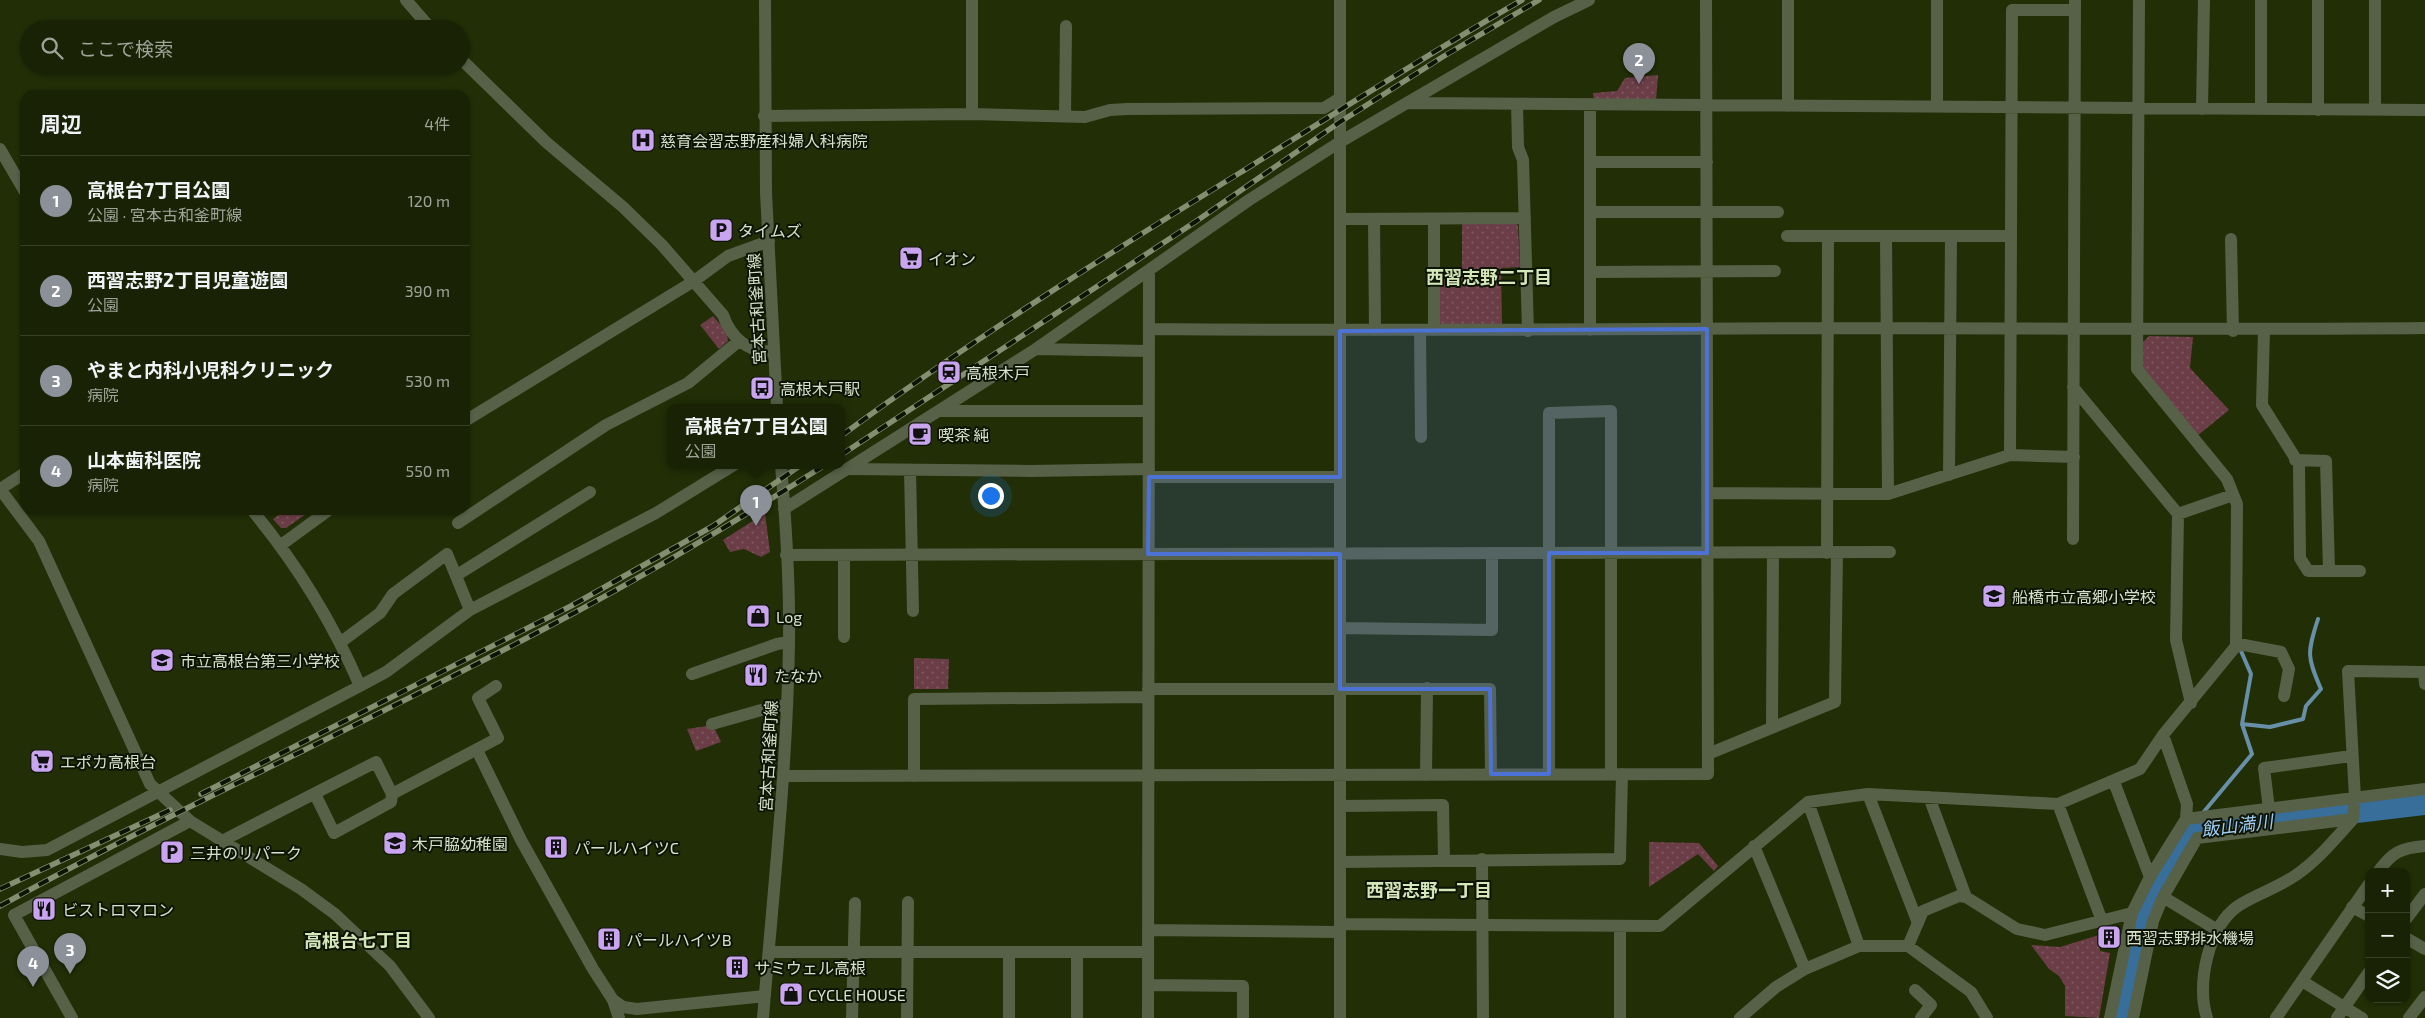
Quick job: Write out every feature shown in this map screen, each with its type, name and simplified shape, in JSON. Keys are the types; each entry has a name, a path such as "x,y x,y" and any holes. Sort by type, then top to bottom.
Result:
{"street":[{"path":"406,0 423,20"},
{"name":"宮本古和釜町線","path":"765,0 764,116 778,404"},
{"path":"972,0 972,114"},
{"path":"1340,0 1340,1018"},
{"path":"784,509 1036,349 1249,200 1340,142 1554,17 1588,0"},
{"path":"783,776 1708,774 1706,0"},
{"path":"1788,0 1788,106"},
{"path":"1937,0 1937,107"},
{"path":"1148,930 1483,924 1660,926 1808,802 1868,794 2058,804 2114,782 2140,769 2163,735 2236,646 2237,504 2226,479 2137,369 2139,0"},
{"path":"2202,109 2204,0"},
{"path":"2261,0 2261,109"},
{"path":"2318,0 2318,110"},
{"path":"2375,0 2375,110"},
{"path":"2010,455 2012,10 2075,5 2073,539"},
{"path":"1065,116 1066,26"},
{"path":"470,68 546,142 623,207 662,246 723,315 725,322 739,341 752,350 774,351"},
{"path":"764,116 972,114 1085,117 1110,110 1127,109 1324,108 1340,98"},
{"path":"1407,103 2425,110"},
{"path":"1517,104 1518,147 1523,160 1528,331"},
{"path":"1590,104 1590,330"},
{"path":"0,150 20,184"},
{"path":"1590,162 1706,162"},
{"path":"1590,212 1778,212"},
{"path":"1340,219 1434,220 1525,218"},
{"path":"1374,220 1375,330"},
{"path":"1434,220 1434,330"},
{"path":"1787,236 2010,236"},
{"path":"1708,754 1835,702 1832,552 1828,494 1828,236"},
{"path":"1886,236 1888,494"},
{"path":"1949,474 1951,236"},
{"path":"2231,239 2233,331"},
{"path":"470,418 694,282 728,256 769,241"},
{"path":"1148,1018 1149,271"},
{"path":"1590,272 1775,271"},
{"path":"1149,329 1528,331 1828,328 2264,331 2425,328"},
{"path":"1420,330 1421,437"},
{"path":"2264,331 2262,405 2299,464 2300,558 2308,571 2360,571"},
{"path":"458,523 606,425 688,383 739,341"},
{"path":"1036,349 1149,351"},
{"path":"2073,387 2178,514 2176,640 2191,703"},
{"path":"939,411 1149,411"},
{"path":"1340,862 1620,859 1611,553 1611,411 1549,413 1549,774"},
{"path":"1707,493 1888,494 2010,455 2074,457"},
{"path":"2295,460 2326,461 2329,570"},
{"path":"0,849 22,852 47,850 156,791 386,672 470,610 656,512 727,469"},
{"name":"宮本古和釜町線","path":"763,1018 764,996 774,952 787,706 789,642 781,469"},
{"path":"848,469 1149,473 1340,478"},
{"path":"910,470 913,611"},
{"path":"20,476 0,489 38,541 150,784 190,821 302,889 335,914 390,966 429,1018"},
{"path":"458,575 590,492"},
{"path":"2178,514 2233,495"},
{"path":"256,515 281,545 341,642 360,686"},
{"path":"281,545 322,515"},
{"path":"786,555 1890,552"},
{"path":"1340,628 1492,630 1492,553"},
{"path":"1772,728 1773,553"},
{"path":"341,642 380,613 393,594 447,554 458,575 470,610"},
{"path":"844,555 844,637"},
{"path":"692,674 777,644 789,642"},
{"path":"2236,646 2244,645 2281,652 2289,669 2284,696"},
{"path":"2206,1018 2202,1002 2203,976 2212,942 2219,931 2237,907 2296,875 2354,809 2348,671 2424,672 2425,684"},
{"path":"392,794 498,738 478,698 496,686"},
{"path":"914,776 914,699 1427,688 1490,689 1490,774"},
{"path":"1426,775 1427,688"},
{"path":"712,724 775,706 787,706"},
{"path":"2110,1018 2132,913 2150,877 2186,820 2188,804 2163,735"},
{"path":"477,750 511,819 593,969 613,1000 619,1018"},
{"path":"2269,809 2264,768 2351,756"},
{"path":"222,841 376,762 392,794 392,802 334,833 315,794"},
{"path":"2114,782 2150,877"},
{"path":"2133,1018 2153,921 2163,897 2197,838 2354,809 2425,789"},
{"path":"1868,794 1918,923"},
{"path":"1929,797 1966,898"},
{"path":"1808,802 1859,946"},
{"path":"2058,804 2102,921"},
{"path":"1340,806 1443,805 1444,861"},
{"path":"2186,820 2269,809 2354,809"},
{"path":"72,1018 14,915 190,821"},
{"path":"1754,846 1805,969"},
{"path":"2381,868 2388,857 2406,848 2425,846"},
{"path":"1482,859 1483,1018"},
{"path":"2276,1018 2365,889"},
{"path":"2410,914 2425,894"},
{"path":"1908,946 1923,911 1959,896 1966,898 2017,929 2045,935 2132,913"},
{"path":"2163,897 2219,931"},
{"path":"907,1018 908,902"},
{"path":"852,1018 855,903"},
{"path":"2352,907 2365,914"},
{"path":"1620,926 1620,1018"},
{"path":"2410,940 2425,949"},
{"path":"1740,1018 1776,987 1805,969 1859,946 1908,946 1971,992 1987,1018"},
{"path":"774,952 1148,952"},
{"path":"1008,1018 1009,952"},
{"path":"1077,952 1077,1018"},
{"path":"2340,1013 2365,978"},
{"path":"2302,981 2340,1013 2362,1018"},
{"path":"1148,984 1243,986 1243,1018"},
{"path":"1915,990 1931,1005 1921,1018"},
{"path":"613,1000 623,1007 637,1009 764,996"},
{"path":"2409,1018 2425,997"}],"highlighted area":[{"path":"1707,329 1707,553 1549,553 1549,774 1491,774 1490,689 1340,689 1340,554 1148,554 1149,477 1340,477 1340,331"}],"shaded area":[{"path":"1658,75 1656,101 1594,101 1593,93 1617,91 1625,78"},
{"path":"1514,221 1518,226 1520,267 1501,268 1502,324 1443,326 1438,321 1438,274 1462,274 1462,222"},
{"path":"713,316 726,331 728,341 719,349 700,325"},
{"path":"2149,336 2193,337 2190,368 2229,410 2197,436 2142,368 2142,343"},
{"path":"765,513 770,552 761,557 744,549 730,552 723,540"},
{"path":"278,515 305,515 286,528 281,528 273,519"},
{"path":"914,658 949,659 948,689 914,689"},
{"path":"713,725 721,742 696,751 687,729"},
{"path":"1649,842 1699,843 1718,866 1714,871 1698,854 1649,887"},
{"path":"2099,935 2100,951 2110,953 2099,1018 2065,1016 2065,986 2059,976 2049,969 2031,945 2060,947"}],"waterway":[{"path":"2242,724 2270,727 2303,719 2306,706 2321,689 2310,655 2310,648 2318,619"},
{"path":"2202,814 2252,754 2242,724 2251,674 2241,651"},
{"name":"飯山満川","path":"2123,1018 2144,913 2188,831 2425,803"},
{"path":"2188,831 2196,821"}],"railway":[{"path":"845,433 938,367 1087,269 1450,42 1522,0"},
{"path":"845,452 1195,222 1340,122 1444,56 1539,0"},
{"path":"201,794 571,606 713,526 795,469"},
{"path":"0,906 142,831 503,651 638,578 819,469"},
{"path":"0,889 170,810"}],"place":[{"name":"西習志野2丁目児童遊園","path":"1639,84"},
{"name":"慈育会習志野産科婦人科病院","path":"643,140"},
{"name":"タイムズ","path":"721,230"},
{"name":"イオン","path":"911,258"},
{"name":"高根木戸","path":"949,372"},
{"name":"高根木戸駅","path":"762,388"},
{"name":"喫茶 純","path":"920,434"},
{"name":"高根台7丁目公園","path":"756,526"},
{"name":"船橋市立高郷小学校","path":"1994,596"},
{"name":"Log","path":"758,616"},
{"name":"市立高根台第三小学校","path":"162,660"},
{"name":"たなか","path":"756,675"},
{"name":"エポカ高根台","path":"42,761"},
{"name":"木戸脇幼稚園","path":"395,843"},
{"name":"パールハイツC","path":"556,847"},
{"name":"三井のリパーク","path":"172,852"},
{"name":"ビストロマロン","path":"44,909"},
{"name":"西習志野排水機場","path":"2109,937"},
{"name":"パールハイツB","path":"609,939"},
{"name":"サミウェル高根","path":"737,967"},
{"name":"やまと内科小児科クリニック","path":"70,974"},
{"name":"山本歯科医院","path":"33,987"},
{"name":"CYCLE HOUSE","path":"791,994"}],"district":[{"name":"西習志野二丁目","path":"1489,277"},
{"name":"西習志野一丁目","path":"1429,890"},
{"name":"高根台七丁目","path":"358,940"}]}
